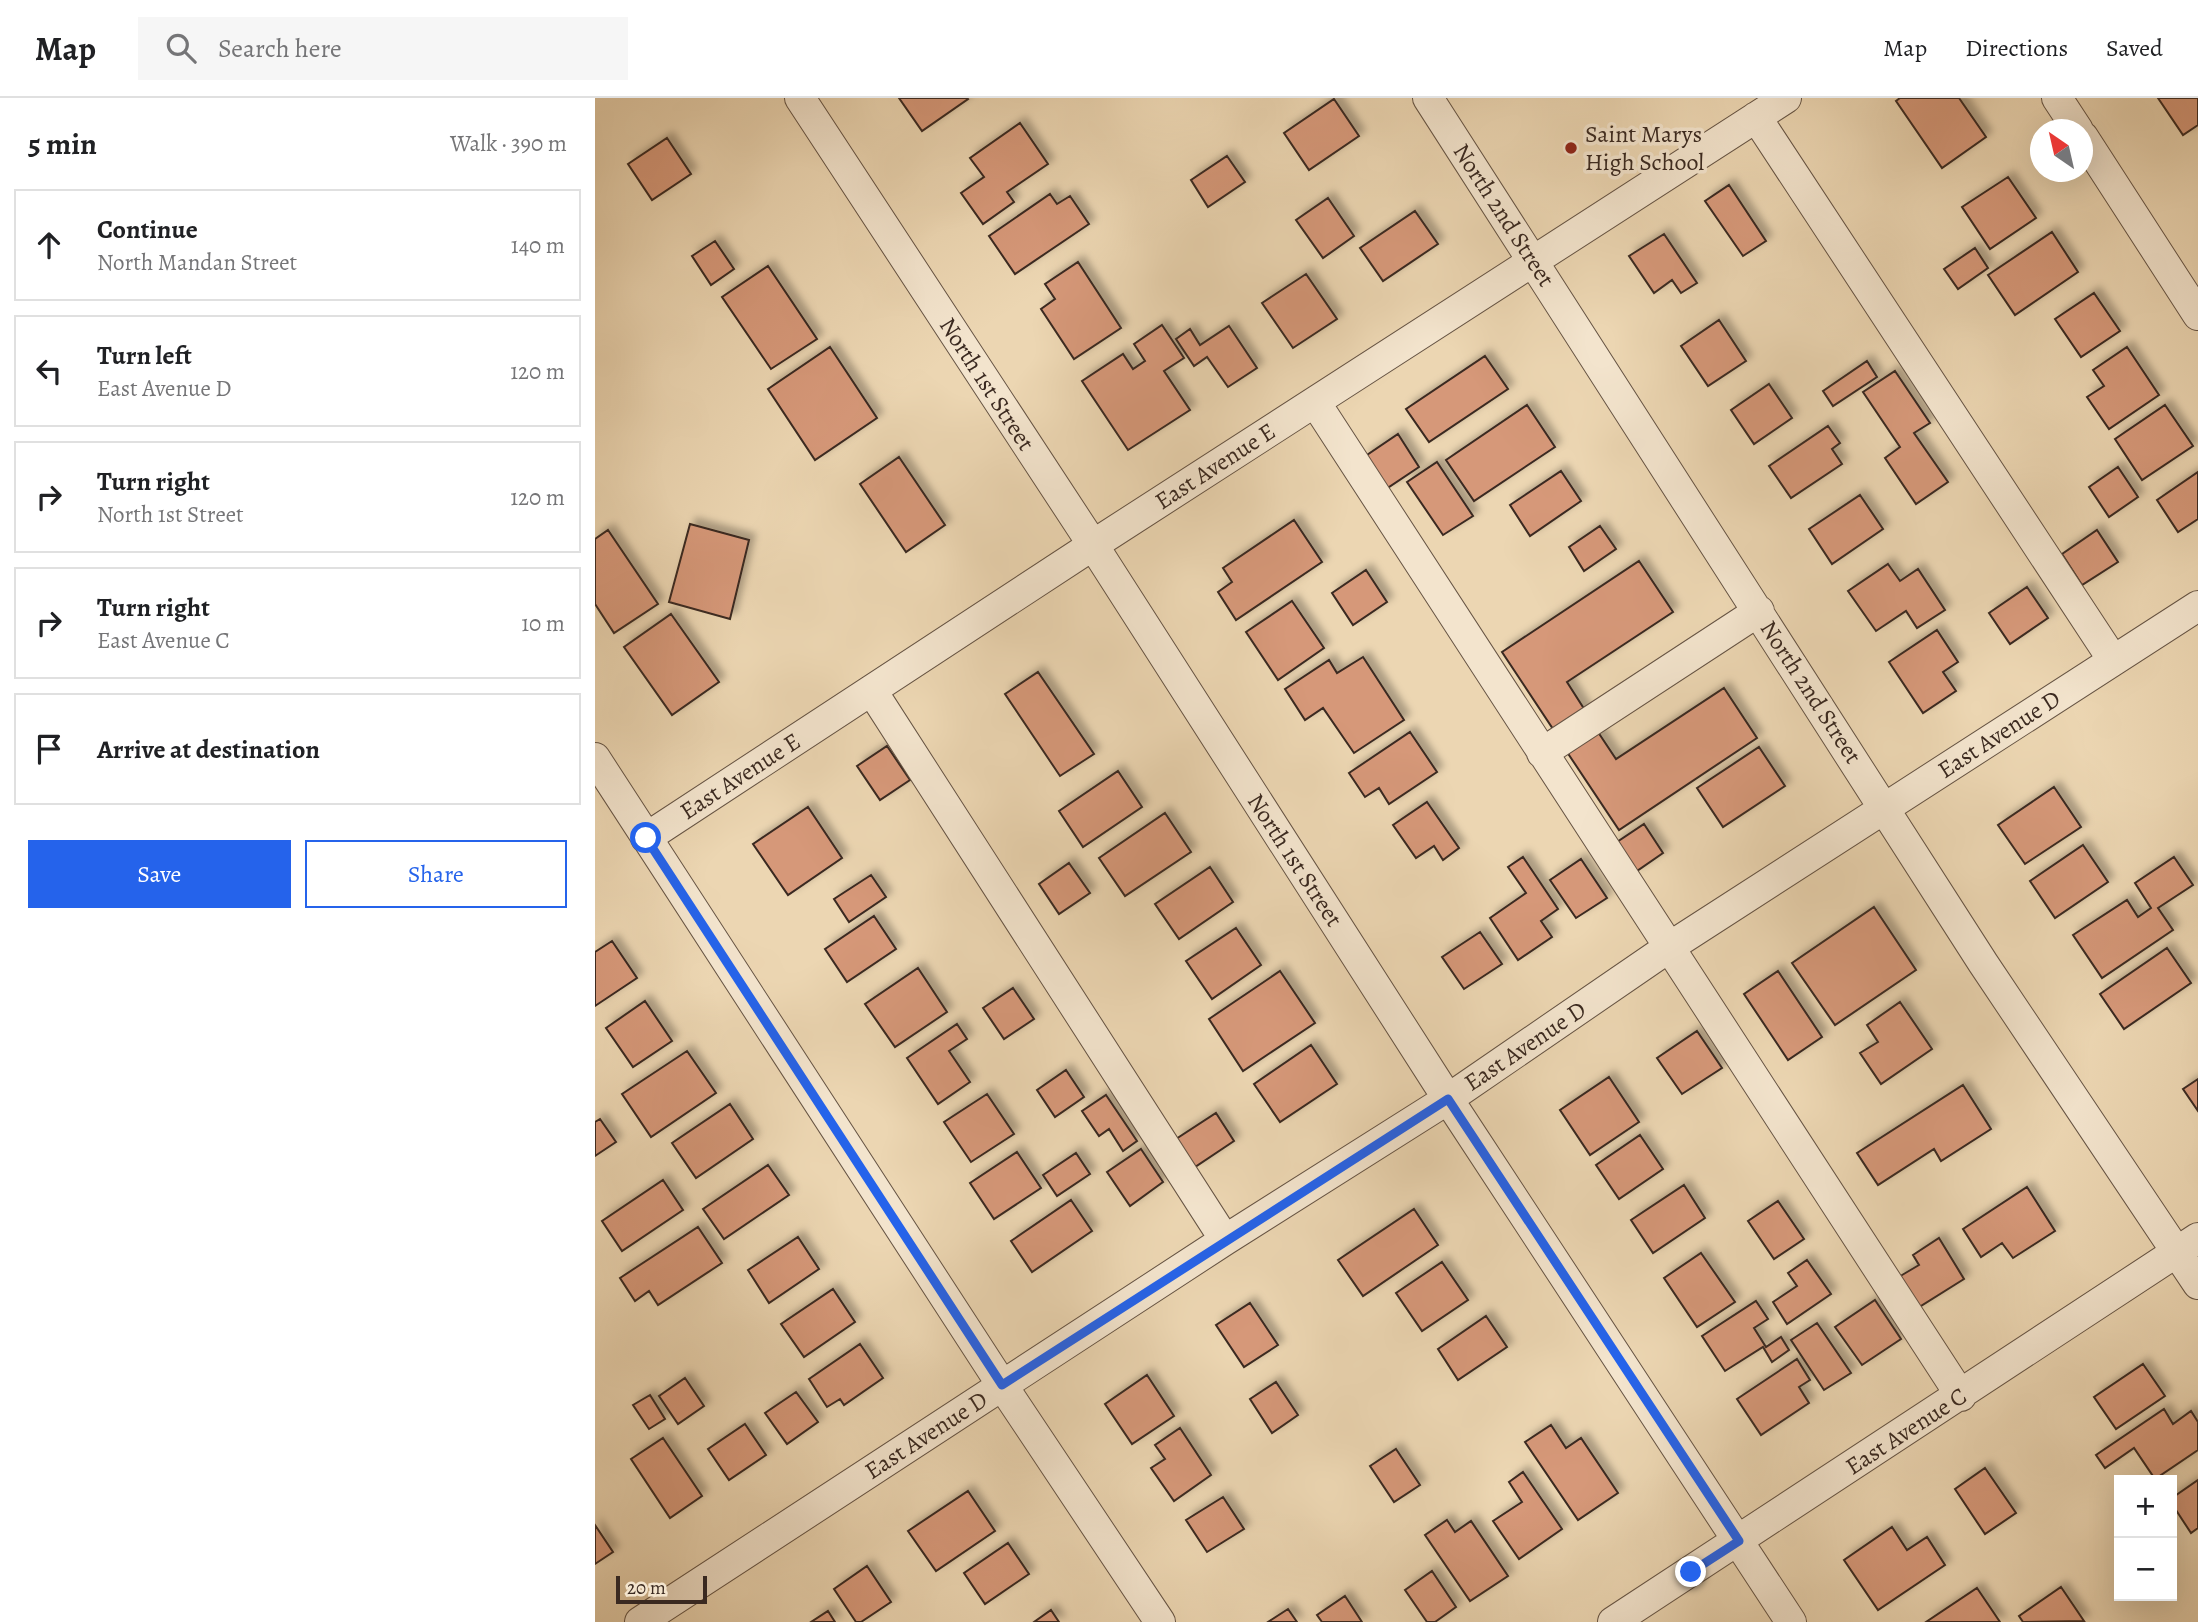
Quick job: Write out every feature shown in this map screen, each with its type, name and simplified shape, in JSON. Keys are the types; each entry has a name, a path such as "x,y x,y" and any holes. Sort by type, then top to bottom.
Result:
{"street":[{"name":"North 1st Street","path":"800,98 1093,545 1448,1099 1791,1622"},
{"name":"North 2nd Street","path":"1428,98 1983,963 2187,1245 2198,1284"},
{"name":"East Avenue E","path":"646,838 1093,545 1786,98"},
{"path":"2057,98 2071,119"},
{"path":"1756,117 2113,660"},
{"path":"2093,152 2198,315"},
{"path":"1315,402 1961,1396"},
{"name":"East Avenue D","path":"641,1622 1225,1240 1448,1099 1668,948 2198,606"},
{"path":"1542,753 1759,611"},
{"path":"872,691 1225,1240"},
{"path":"595,758 1002,1385 1160,1622"},
{"name":"East Avenue C","path":"1613,1622 1961,1396 2187,1245"}],"building":[{"path":"899,98 967,98 968,99 922,131"},
{"path":"1900,98 1959,98 1986,137 1942,168 1896,101"},
{"path":"2158,98 2198,98 2198,125 2183,135"},
{"path":"1334,99 1359,136 1309,170 1284,133"},
{"path":"1020,123 1048,164 1007,192 1014,202 983,224 961,193 984,177 970,158"},
{"path":"667,138 691,174 652,200 628,164"},
{"path":"1227,156 1245,182 1208,207 1191,180"},
{"path":"2008,177 2036,218 1990,249 1962,207"},
{"path":"1729,185 1766,241 1743,256 1705,201"},
{"path":"1050,194 1057,204 1070,196 1089,224 1015,274 989,236"},
{"path":"1328,198 1354,236 1323,258 1296,220"},
{"path":"1415,211 1438,244 1383,281 1360,248"},
{"path":"2052,232 2078,272 2015,315 1988,275"},
{"path":"1664,234 1697,283 1681,293 1672,280 1654,293 1629,256"},
{"path":"715,241 734,269 711,285 692,256"},
{"path":"1975,248 1988,268 1958,289 1944,269"},
{"path":"1078,262 1121,328 1074,359 1041,309 1055,299 1045,284"},
{"path":"768,266 817,339 771,369 722,297"},
{"path":"1306,274 1337,319 1293,348 1262,303"},
{"path":"2094,293 2120,331 2081,357 2055,319"},
{"path":"1719,320 1746,361 1708,386 1681,346"},
{"path":"1162,325 1184,358 1164,371 1190,410 1128,450 1082,381 1123,354 1133,369 1145,361 1134,344"},
{"path":"1229,326 1257,368 1228,387 1207,357 1194,366 1176,339 1190,329 1200,345"},
{"path":"830,347 877,418 815,460 768,389"},
{"path":"2127,347 2159,395 2109,429 2087,397 2104,386 2093,370"},
{"path":"1485,356 1508,389 1429,442 1406,409"},
{"path":"1867,361 1877,377 1833,406 1823,391"},
{"path":"1895,371 1930,423 1914,433 1948,482 1916,504 1885,458 1900,447 1863,392"},
{"path":"1769,384 1792,418 1754,444 1731,410"},
{"path":"1527,405 1555,447 1474,501 1446,460"},
{"path":"2165,405 2193,446 2142,480 2115,439"},
{"path":"1828,426 1840,443 1832,449 1842,464 1791,498 1769,466"},
{"path":"1398,434 1419,467 1386,489 1364,457"},
{"path":"899,457 945,525 906,552 860,484"},
{"path":"1437,462 1473,516 1443,535 1407,482"},
{"path":"2118,467 2138,497 2109,517 2089,487"},
{"path":"1561,471 1581,501 1530,536 1510,505"},
{"path":"2198,472 2198,519 2178,532 2157,500"},
{"path":"1860,495 1883,529 1832,564 1809,529"},
{"path":"1294,520 1322,562 1236,620 1218,592 1232,582 1223,568"},
{"path":"690,524 749,540 730,619 669,602"},
{"path":"1600,526 1616,549 1584,571 1569,547"},
{"path":"608,530 658,604 614,633 595,604 595,539"},
{"path":"2097,530 2118,562 2082,585 2062,554"},
{"path":"1639,561 1673,612 1567,682 1588,715 1557,735 1502,652"},
{"path":"1888,564 1900,581 1918,569 1945,610 1917,628 1906,611 1876,631 1848,591"},
{"path":"1366,570 1387,602 1353,625 1332,593"},
{"path":"2027,587 2048,618 2010,644 1989,613"},
{"path":"1292,601 1324,648 1278,680 1246,632"},
{"path":"671,614 719,682 672,715 624,647"},
{"path":"1937,630 1958,662 1943,672 1956,691 1923,713 1889,662"},
{"path":"1363,657 1404,720 1354,753 1323,708 1305,720 1285,689 1329,660 1337,673"},
{"path":"1038,672 1094,754 1060,776 1005,694"},
{"path":"1724,688 1757,738 1619,830 1563,746 1594,726 1616,759"},
{"path":"1410,732 1437,772 1389,804 1379,788 1365,797 1349,773"},
{"path":"887,746 910,780 880,800 857,766"},
{"path":"1759,747 1785,786 1723,827 1697,788"},
{"path":"1118,771 1142,807 1083,847 1059,811"},
{"path":"2054,787 2081,827 2025,864 1998,825"},
{"path":"1427,802 1459,848 1443,860 1434,846 1416,858 1393,825"},
{"path":"808,807 842,858 788,895 753,844"},
{"path":"1165,813 1191,852 1125,896 1099,858"},
{"path":"1644,824 1663,853 1634,873 1614,844"},
{"path":"2083,845 2108,882 2055,918 2030,881"},
{"path":"1523,857 1558,909 1541,921 1552,937 1518,960 1490,918 1526,893 1508,867"},
{"path":"2174,857 2193,885 2158,908 2173,930 2102,978 2073,935 2127,900 2138,917 2151,908 2135,883"},
{"path":"1581,859 1607,898 1576,918 1550,880"},
{"path":"1069,863 1090,893 1059,914 1039,884"},
{"path":"1210,867 1233,902 1179,939 1155,904"},
{"path":"871,875 886,897 849,922 834,899"},
{"path":"1874,907 1916,970 1835,1025 1792,963"},
{"path":"874,916 896,949 847,982 825,949"},
{"path":"1236,928 1261,965 1212,999 1186,961"},
{"path":"1480,932 1502,964 1464,989 1442,957"},
{"path":"612,941 637,978 595,1006 595,952"},
{"path":"2167,948 2191,983 2124,1029 2100,994"},
{"path":"918,968 947,1012 895,1047 865,1004"},
{"path":"1280,971 1315,1023 1243,1071 1209,1019"},
{"path":"1778,971 1822,1037 1788,1060 1744,994"},
{"path":"1013,988 1034,1019 1004,1039 983,1008"},
{"path":"645,1001 672,1041 633,1067 606,1028"},
{"path":"1900,1002 1932,1049 1881,1084 1860,1053 1878,1042 1867,1025"},
{"path":"957,1024 967,1039 949,1051 970,1082 938,1104 907,1058"},
{"path":"1697,1031 1722,1068 1682,1094 1657,1058"},
{"path":"1311,1045 1337,1084 1280,1122 1254,1084"},
{"path":"687,1051 716,1093 651,1137 622,1094"},
{"path":"1066,1070 1084,1097 1055,1117 1037,1090"},
{"path":"1609,1077 1639,1122 1590,1155 1560,1110"},
{"path":"2198,1079 2198,1111 2183,1089"},
{"path":"1963,1085 1991,1129 1941,1161 1934,1149 1878,1185 1857,1153"},
{"path":"987,1094 1014,1134 971,1162 944,1122"},
{"path":"1106,1095 1137,1141 1123,1151 1109,1129 1099,1136 1082,1111"},
{"path":"730,1104 753,1139 696,1178 672,1143"},
{"path":"1216,1113 1234,1141 1195,1167 1176,1139"},
{"path":"600,1119 616,1142 595,1156 595,1122"},
{"path":"1640,1135 1663,1169 1619,1199 1596,1165"},
{"path":"1141,1149 1163,1182 1130,1206 1107,1172"},
{"path":"1017,1152 1041,1188 994,1219 970,1183"},
{"path":"1076,1153 1090,1174 1057,1196 1043,1175"},
{"path":"768,1165 789,1195 724,1239 703,1209"},
{"path":"663,1180 683,1210 622,1251 602,1221"},
{"path":"1684,1185 1705,1218 1653,1253 1631,1220"},
{"path":"2027,1187 2055,1231 2013,1258 2002,1243 1981,1257 1963,1229"},
{"path":"1071,1200 1092,1231 1032,1272 1011,1241"},
{"path":"1778,1201 1804,1239 1774,1259 1748,1221"},
{"path":"1414,1209 1438,1245 1363,1296 1338,1260"},
{"path":"698,1227 722,1263 658,1305 649,1291 635,1301 620,1278"},
{"path":"798,1237 819,1269 769,1303 748,1270"},
{"path":"1939,1238 1964,1279 1916,1309 1897,1278 1919,1265 1913,1255"},
{"path":"1701,1253 1735,1302 1697,1327 1664,1278"},
{"path":"1807,1260 1831,1294 1787,1324 1773,1302 1797,1286 1788,1273"},
{"path":"1442,1262 1468,1300 1422,1331 1396,1293"},
{"path":"833,1289 855,1322 804,1357 781,1324"},
{"path":"1875,1300 1901,1339 1862,1365 1835,1327"},
{"path":"1756,1301 1768,1319 1754,1328 1766,1347 1781,1337 1789,1350 1772,1362 1763,1347 1725,1371 1702,1336"},
{"path":"1250,1303 1278,1345 1244,1367 1216,1325"},
{"path":"1486,1316 1507,1347 1458,1380 1438,1349"},
{"path":"1817,1323 1851,1373 1824,1390 1791,1340"},
{"path":"860,1344 883,1378 844,1405 840,1399 827,1407 809,1379"},
{"path":"1797,1359 1810,1380 1799,1387 1809,1403 1761,1435 1737,1399"},
{"path":"2143,1364 2165,1396 2116,1429 2094,1397"},
{"path":"1147,1375 1174,1416 1132,1444 1105,1404"},
{"path":"685,1378 704,1406 678,1424 659,1396"},
{"path":"1276,1382 1298,1415 1272,1433 1250,1399"},
{"path":"796,1392 818,1422 787,1444 765,1413"},
{"path":"650,1395 665,1419 649,1429 633,1405"},
{"path":"2164,1409 2173,1424 2191,1411 2198,1422 2198,1450 2161,1475 2152,1475 2134,1448 2105,1468 2096,1455"},
{"path":"745,1424 766,1455 729,1480 708,1449"},
{"path":"1551,1425 1566,1448 1581,1438 1618,1493 1578,1520 1525,1442"},
{"path":"1180,1428 1211,1475 1174,1501 1151,1468 1165,1459 1155,1445"},
{"path":"663,1438 702,1496 670,1518 631,1459"},
{"path":"1396,1449 1420,1485 1394,1502 1370,1466"},
{"path":"1985,1468 2016,1513 1985,1534 1955,1489"},
{"path":"1523,1472 1562,1529 1519,1559 1493,1521 1522,1502 1509,1482"},
{"path":"2198,1480 2198,1528 2191,1533 2177,1512 2177,1495"},
{"path":"968,1491 995,1531 936,1571 908,1531"},
{"path":"1223,1497 1244,1529 1207,1552 1186,1520"},
{"path":"1447,1520 1455,1532 1471,1521 1508,1576 1470,1601 1425,1535"},
{"path":"595,1525 613,1552 595,1564"},
{"path":"1892,1527 1907,1550 1927,1537 1945,1565 1878,1610 1844,1560"},
{"path":"1008,1543 1029,1574 985,1604 964,1573"},
{"path":"867,1566 891,1602 861,1622 856,1622 834,1589"},
{"path":"1432,1571 1456,1607 1435,1622 1427,1622 1405,1590"},
{"path":"2061,1587 2084,1621 2023,1622 2019,1616"},
{"path":"1977,1588 2000,1622 1926,1622"},
{"path":"1345,1596 1362,1622 1322,1622 1317,1615"},
{"path":"1288,1609 1297,1622 1268,1622"},
{"path":"1051,1610 1059,1622 1034,1622"},
{"path":"828,1611 835,1622 811,1622"}],"place":[{"name":"Saint Marys High School","path":"1571,148"}],"route":[{"path":"646,838 1002,1385 1448,1099 1739,1541 1691,1572"}]}
